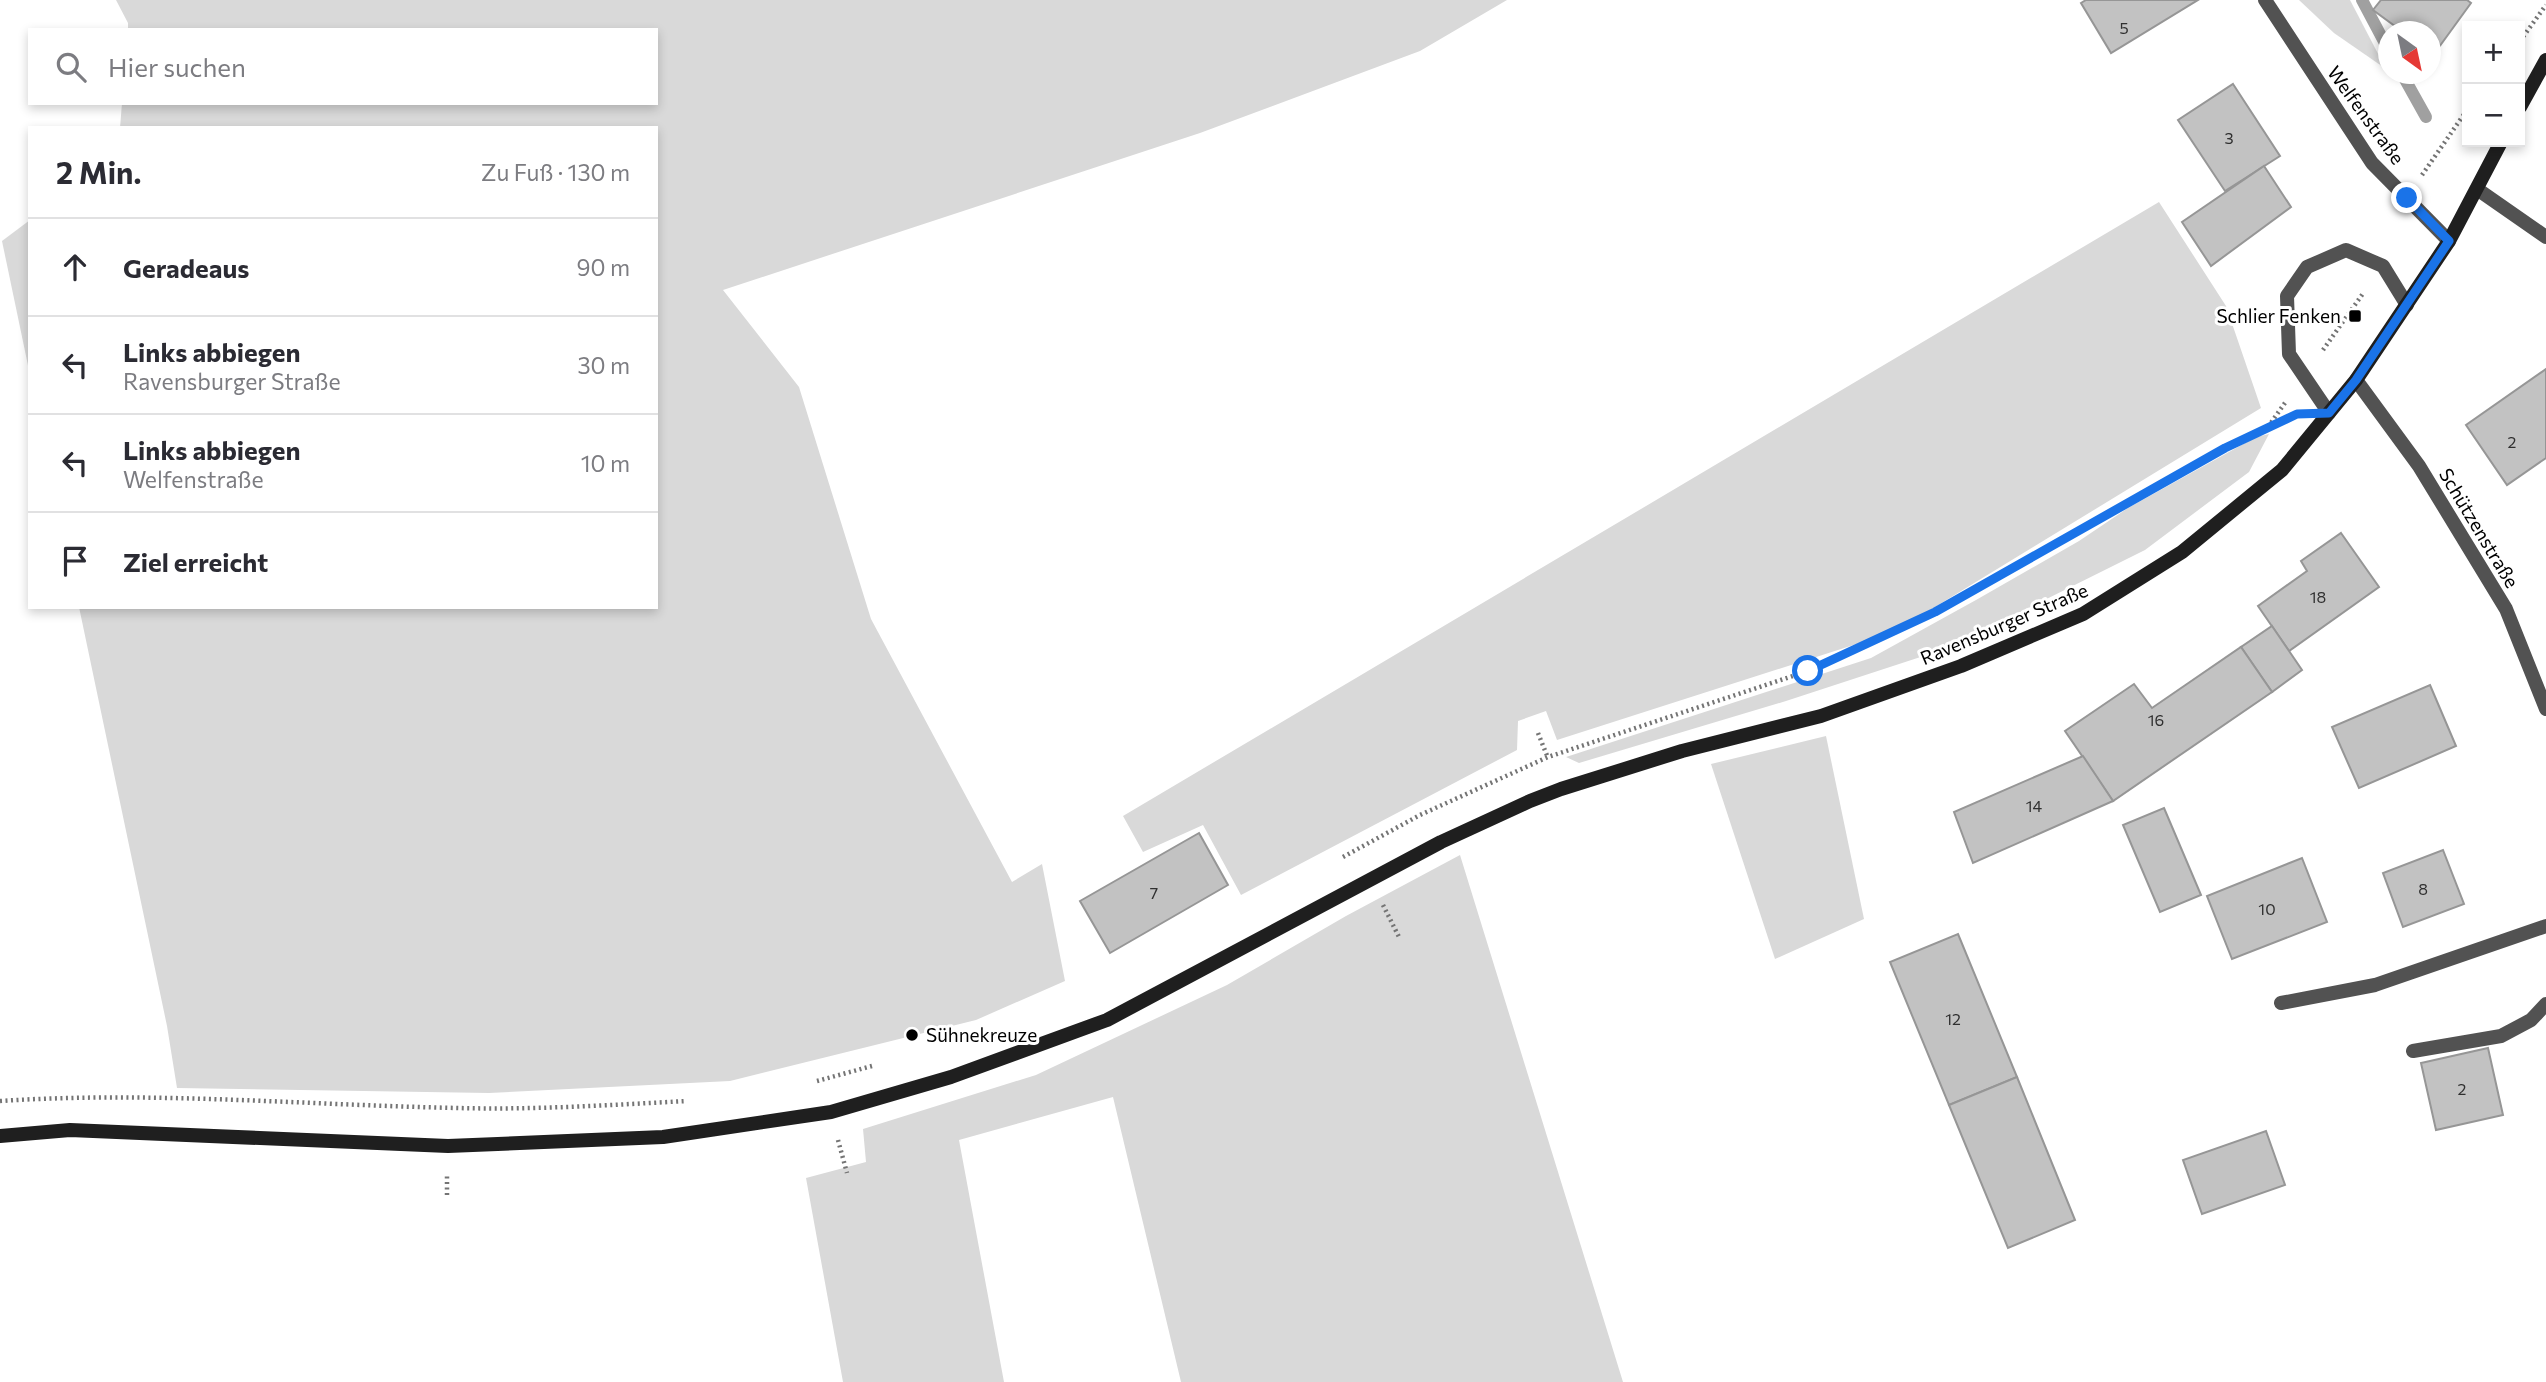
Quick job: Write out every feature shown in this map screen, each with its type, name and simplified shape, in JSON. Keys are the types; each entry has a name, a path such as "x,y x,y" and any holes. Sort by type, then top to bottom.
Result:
{"main road":[{"path":"2525,98 2546,60"},
{"name":"Ravensburger Straße","path":"0,1136 70,1130 448,1146 663,1137 831,1112 951,1077 1107,1020 1441,842 1530,802 1561,789 1682,751 1821,716 1961,666 2083,614 2182,552 2281,470 2356,380 2449,241 2498,147"}],"street":[{"name":"Welfenstraße","path":"2265,0 2372,163 2449,241"},
{"path":"2477,189 2546,237"},
{"path":"2329,413 2289,354 2287,296 2307,267 2346,250 2383,266 2407,305"},
{"name":"Schützenstraße","path":"2356,380 2419,466 2506,610 2546,709"},
{"path":"2281,1003 2375,985 2546,926"},
{"path":"2413,1051 2501,1036 2531,1020 2546,1004"}],"path":[{"path":"2525,34 2546,5"},
{"path":"1335,862 1420,815 1548,757 1808,671 1935,612 2225,448 2297,414 2329,413"},
{"path":"816,1082 879,1064"},
{"path":"0,1101 64,1097 312,1102 459,1109 564,1107 699,1099"}],"shaded area":[{"path":"116,0 1507,0 1420,51 1200,133 723,290 799,387 871,619 1012,882 1042,864 1065,981 976,1020 730,1081 489,1093 177,1088 167,1026 79,609 658,609 658,126 120,126 122,105 658,105 658,28 128,28"},
{"path":"2299,0 2350,0 2378,54 2378,63 2334,33"},
{"path":"2159,202 2226,306 2261,408 1894,632 1557,740 1546,711 1518,721 1517,750 1241,895 1203,825 1143,852 1123,816"},
{"path":"28,222 28,365 2,241"},
{"path":"2269,434 2249,472 2145,550 1948,648 1786,701 1579,763 1566,757 1871,658 2079,541 2128,508 2256,437"},
{"path":"1826,736 1864,919 1775,959 1711,764"},
{"path":"1460,855 1623,1382 1181,1382 1113,1097 959,1140 1004,1382 843,1382 806,1178 866,1162 863,1129 1036,1075 1227,985 1346,916"}],"building":[{"path":"2086,0 2198,0 2111,53 2081,3"},
{"path":"2381,0 2467,0 2471,3 2441,44 2441,21 2388,21 2373,10"},
{"path":"2233,84 2280,156 2225,191 2178,120"},
{"path":"2264,166 2291,207 2211,266 2182,222"},
{"path":"2546,369 2546,458 2507,485 2466,425"},
{"path":"2341,533 2379,587 2289,651 2258,606 2307,571 2301,561"},
{"path":"2272,626 2302,670 2272,692 2241,647"},
{"path":"2241,647 2272,692 2113,801 2065,731 2134,684 2152,708"},
{"path":"2430,685 2456,746 2359,788 2332,727"},
{"path":"2083,756 2113,801 1973,863 1954,812"},
{"path":"2164,808 2201,895 2160,912 2123,825"},
{"path":"1199,833 1228,885 1110,953 1080,901"},
{"path":"2443,850 2464,904 2403,927 2383,873"},
{"path":"2302,858 2327,922 2232,959 2207,896"},
{"path":"1958,934 2017,1077 1949,1105 1890,962"},
{"path":"2488,1048 2503,1115 2436,1130 2421,1063"},
{"path":"2017,1077 2075,1220 2008,1248 1949,1105"},
{"path":"2266,1131 2285,1185 2202,1214 2183,1160"}],"waterway":[{"path":"2362,0 2378,30"},
{"path":"2408,84 2426,117"}],"place":[{"name":"Schlier Fenken","path":"2355,316"},
{"name":"Sühnekreuze","path":"912,1035"}],"route":[{"path":"1808,671 1935,612 2225,448 2297,414 2329,413 2356,380 2449,241 2407,198"}]}
